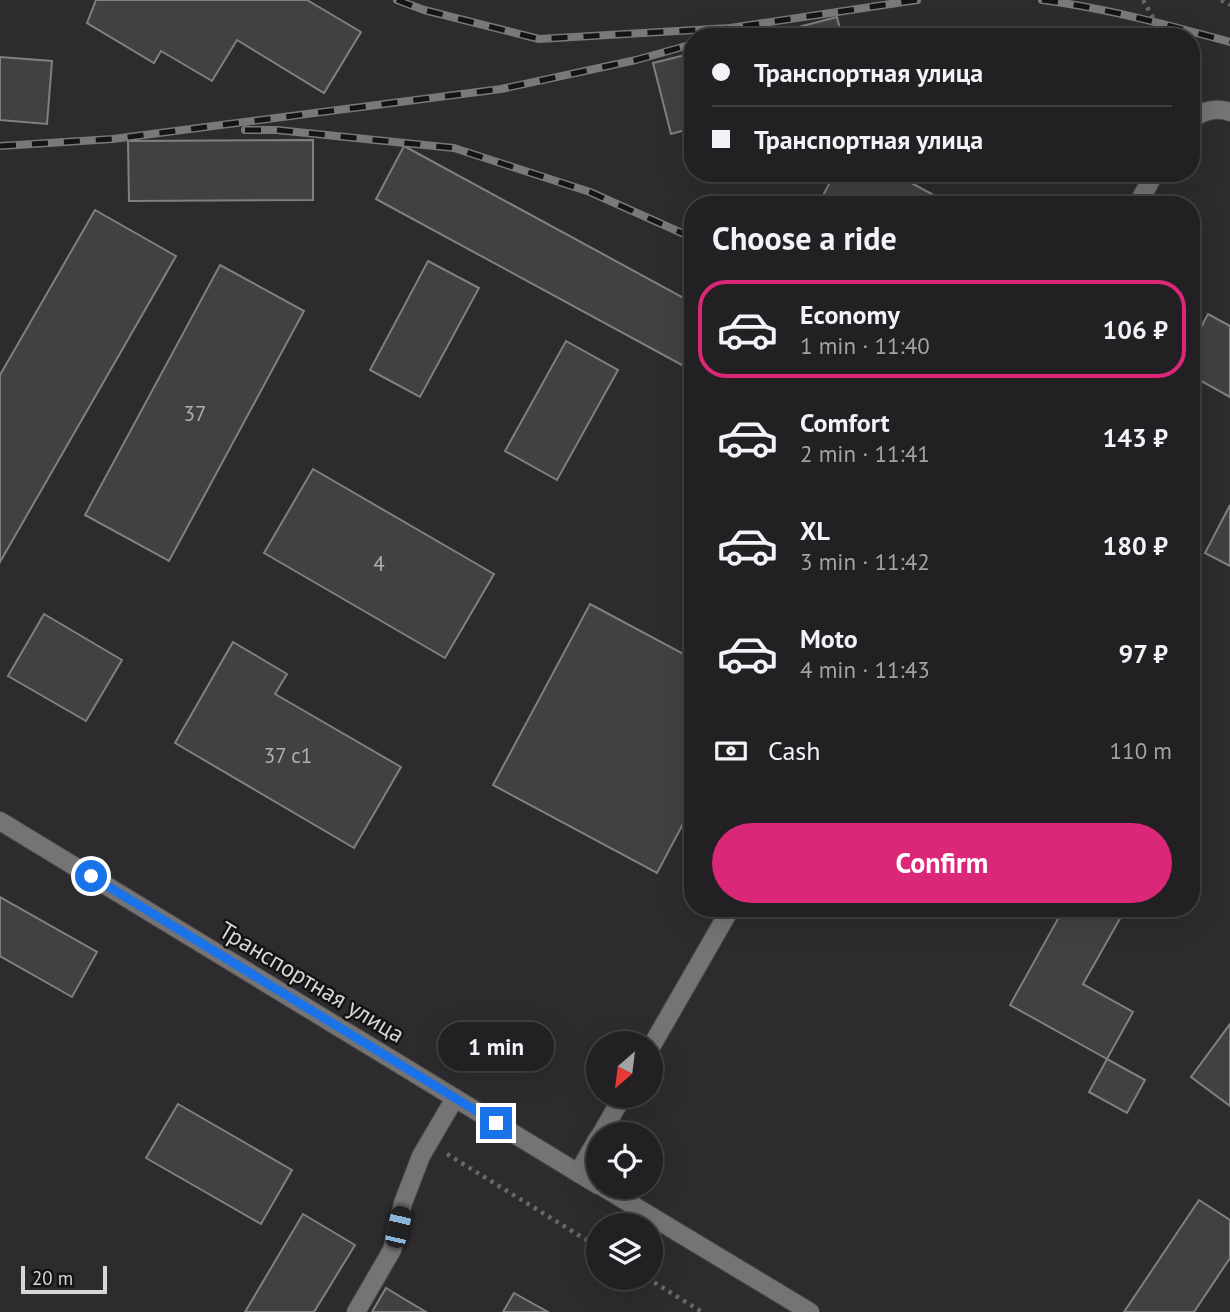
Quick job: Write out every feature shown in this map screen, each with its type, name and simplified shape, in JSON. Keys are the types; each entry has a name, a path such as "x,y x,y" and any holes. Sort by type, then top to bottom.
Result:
{"street":[{"path":"1200,112 1230,112"},
{"name":"Транспортная улица","path":"0,821 586,1178"},
{"path":"660,1031 726,917"},
{"path":"356,1312 393,1250 403,1203 421,1156 455,1098"},
{"path":"578,1173 586,1160"},
{"name":"Транспортная улица","path":"622,1199 810,1312"}],"path":[{"path":"1143,0 1159,28"},
{"path":"1221,0 1230,5"},
{"path":"429,1142 586,1240"},
{"path":"663,1288 702,1312"}],"building":[{"path":"96,0 307,0 361,32 324,93 237,40 212,81 161,51 154,63 87,23"},
{"path":"837,17 840,28 795,28"},
{"path":"684,55 684,130 671,134 653,63"},
{"path":"0,57 52,61 47,124 0,120"},
{"path":"313,140 313,200 129,201 128,141"},
{"path":"404,146 684,298 684,366 376,199"},
{"path":"830,182 910,182 935,196 823,196"},
{"path":"95,210 176,256 0,562 0,375"},
{"path":"428,261 479,288 420,397 370,370"},
{"path":"220,265 304,311 169,561 85,515"},
{"path":"1208,314 1230,326 1230,397 1200,380 1200,329"},
{"path":"566,341 618,370 557,480 505,451"},
{"path":"313,469 494,574 445,658 264,553"},
{"path":"1230,505 1230,566 1205,553"},
{"path":"590,604 684,654 684,822 657,873 493,785"},
{"path":"44,614 122,660 86,721 8,676"},
{"path":"233,642 287,674 275,694 401,767 354,848 175,743"},
{"path":"0,897 97,952 72,997 0,956"},
{"path":"1059,917 1121,917 1083,984 1133,1012 1107,1059 1010,1005"},
{"path":"1230,1024 1230,1106 1191,1077"},
{"path":"1107,1059 1145,1080 1127,1113 1089,1092"},
{"path":"178,1104 292,1170 261,1224 146,1158"},
{"path":"1199,1200 1230,1220 1230,1258 1194,1312 1124,1312"},
{"path":"303,1214 355,1245 314,1312 245,1312"},
{"path":"386,1288 426,1312 372,1312"},
{"path":"514,1293 548,1312 503,1312"}],"railway":[{"path":"397,0 424,10 539,39 684,31"},
{"path":"730,28 917,0"},
{"path":"1042,0 1113,12 1178,28"},
{"path":"1200,34 1230,42"},
{"path":"0,146 113,139 501,89 636,60 684,47"},
{"path":"245,130 277,130 454,148 590,192 684,234"}],"route":[{"path":"91,876 496,1123"}]}
